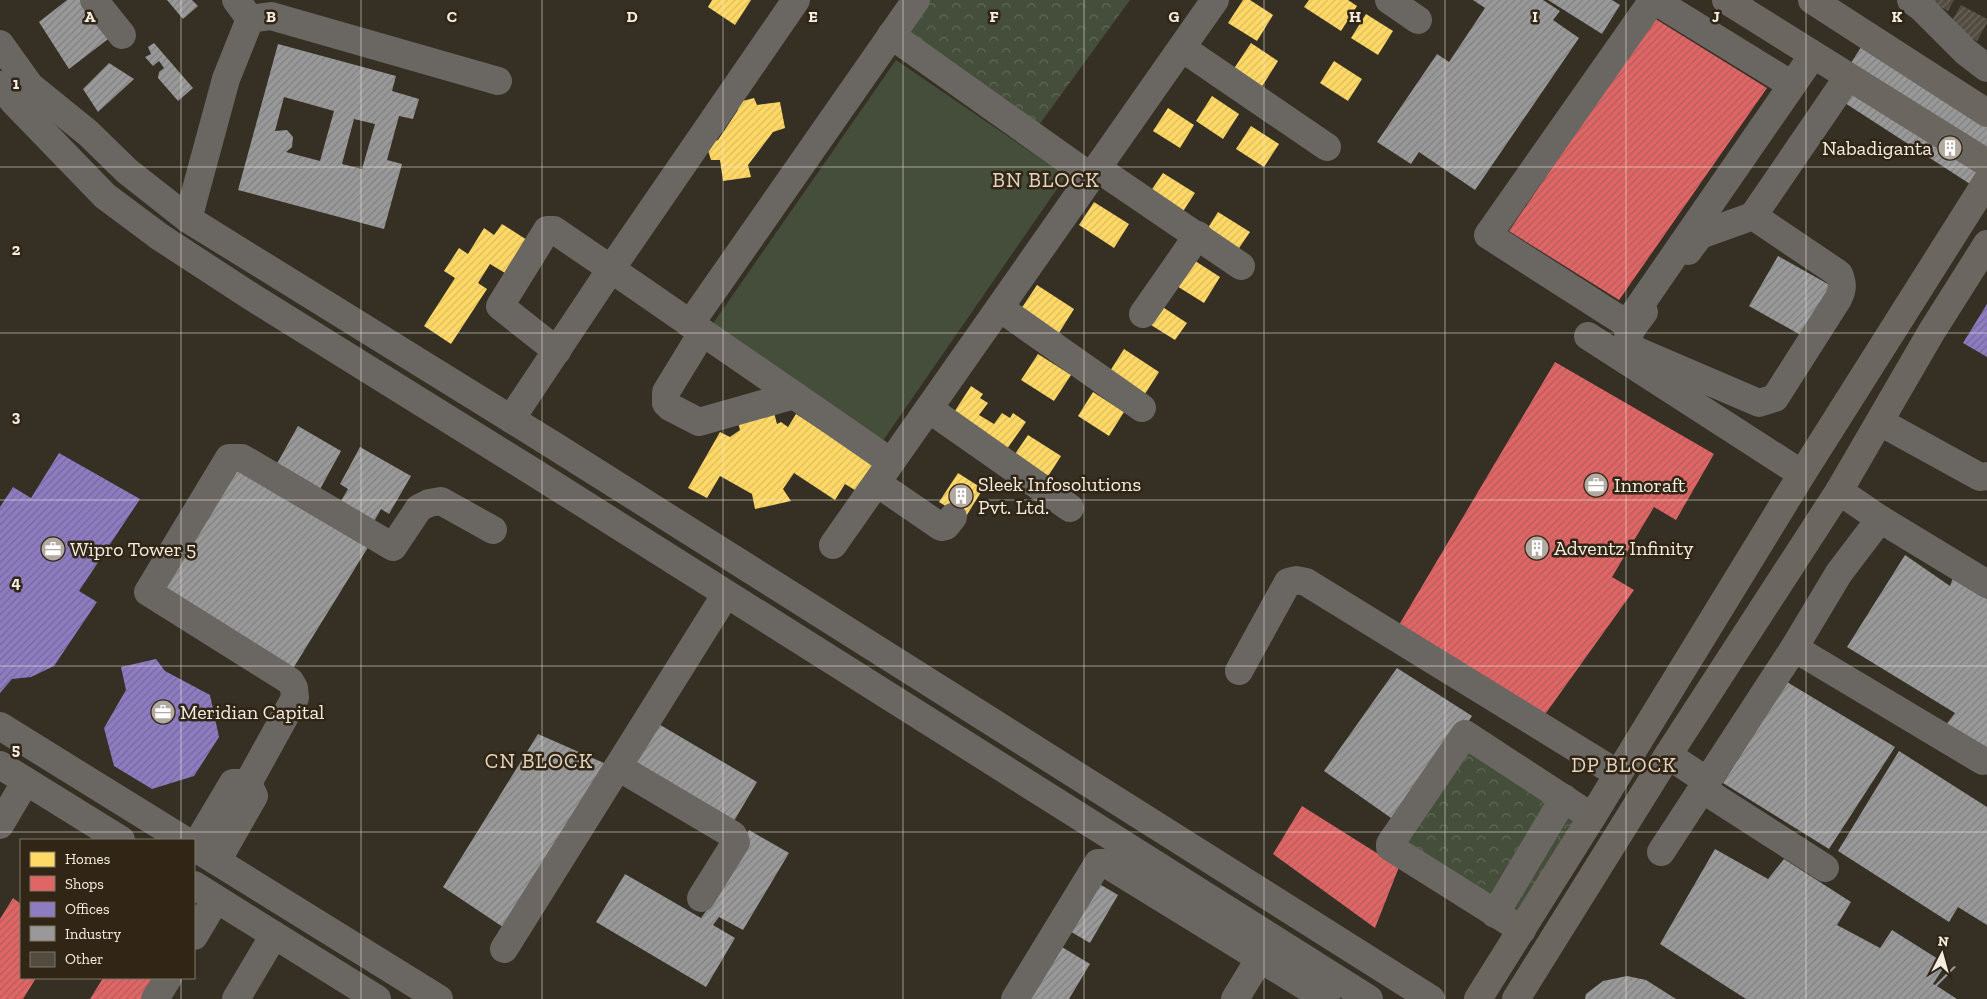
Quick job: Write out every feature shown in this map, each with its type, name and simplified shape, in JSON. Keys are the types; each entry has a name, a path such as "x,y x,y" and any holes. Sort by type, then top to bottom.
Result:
{"main road":[{"path":"1726,0 1987,163"},
{"path":"1812,0 1987,113"},
{"path":"1478,999 1802,474 1987,181"},
{"path":"1516,999 1668,755 1839,491 1932,331 1987,244"}],"street":[{"path":"94,0 122,35"},
{"path":"511,419 611,269 796,0"},
{"path":"794,395 699,422 666,403 666,392 696,329 916,0"},
{"path":"833,545 1215,0"},
{"path":"1389,0 1418,20"},
{"path":"1792,85 1653,0 1488,235 1627,324 1813,55"},
{"path":"1910,0 1922,8 1966,52 1987,68"},
{"path":"188,219 243,10 271,16 498,81"},
{"path":"891,36 1094,172 1198,235 1241,266"},
{"path":"0,44 30,86 88,133 127,171 188,219 511,419 1431,999"},
{"path":"1182,48 1327,147"},
{"path":"1753,216 1839,274 1843,283 1838,299 1775,398 1759,403 1633,349 1628,337 1632,328 1700,235 1753,216 1848,77"},
{"path":"0,85 14,102 105,196 160,237 252,297 1369,999"},
{"path":"557,351 500,306 547,230 554,230 794,395 884,472 941,527 946,526 953,516"},
{"path":"1142,314 1198,235"},
{"path":"252,297 270,270"},
{"path":"1000,308 1142,408"},
{"path":"1588,336 1802,474"},
{"path":"929,409 1070,508"},
{"path":"1880,422 1980,477 1987,476"},
{"path":"439,999 197,849 233,783 248,783 295,698 294,688 290,681 148,592 229,458 242,458 393,546 419,508 441,500 493,530"},
{"path":"1839,491 1987,584"},
{"path":"1661,852 1794,648 1839,573 1880,518"},
{"path":"698,576 715,548"},
{"path":"1239,672 1288,582 1296,580 1306,582 1618,774"},
{"path":"504,949 726,594"},
{"path":"1794,648 1983,761"},
{"path":"0,726 181,839"},
{"path":"1522,930 1390,847 1390,844 1464,734 1592,817"},
{"path":"1668,755 1704,785 1825,868"},
{"path":"0,765 111,834 118,800"},
{"path":"618,767 733,835 735,838 736,842 702,898"},
{"path":"0,825 26,781"},
{"path":"1496,914 1564,798"},
{"path":"1015,999 1100,862 1105,863 1326,999"},
{"path":"195,932 205,892 377,999"},
{"path":"236,999 274,935"},
{"path":"1235,999 1260,958"},
{"path":"156,999 167,979"}],"green space":[{"path":"925,0 1130,0 1039,125 904,31"},
{"path":"896,60 1066,176 882,442 712,325"},
{"path":"1462,744 1580,813 1513,917 1396,847"}],"building: Homes":[{"path":"712,0 751,0 735,25 708,7"},
{"path":"1243,0 1250,0 1273,15 1257,41 1228,23"},
{"path":"1309,0 1348,0 1357,6 1341,31 1304,7"},
{"path":"1366,14 1393,31 1378,55 1351,38"},
{"path":"1251,43 1278,61 1261,88 1233,70"},
{"path":"1334,61 1362,79 1348,101 1320,83"},
{"path":"1212,96 1239,114 1223,139 1196,121"},
{"path":"754,98 757,105 780,102 785,128 773,132 748,165 751,177 723,181 720,160 711,160 706,144 718,140 738,110 735,103"},
{"path":"1168,108 1194,125 1180,148 1153,131"},
{"path":"1251,126 1279,144 1264,167 1236,149"},
{"path":"1163,173 1195,193 1178,219 1146,198"},
{"path":"1094,202 1129,224 1114,248 1079,225"},
{"path":"1218,212 1250,232 1237,251 1206,231"},
{"path":"502,224 527,240 505,273 490,264 478,283 487,289 451,344 424,326 455,278 444,271 459,248 468,254 484,228 494,235"},
{"path":"1189,257 1220,277 1204,303 1172,283"},
{"path":"1037,285 1074,309 1057,336 1019,312"},
{"path":"1155,302 1187,323 1175,340 1143,320"},
{"path":"1124,349 1159,372 1145,394 1110,371"},
{"path":"1038,354 1071,375 1054,401 1021,380"},
{"path":"971,386 983,394 980,398 988,403 979,415 994,424 1002,413 1010,418 1013,413 1026,422 1007,449 949,420"},
{"path":"1093,392 1124,412 1109,436 1078,416"},
{"path":"773,409 777,424 781,422 788,427 796,414 880,468 863,495 845,484 835,500 794,473 783,489 791,501 755,509 752,494 720,476 707,498 688,488 720,432 730,437 740,430 737,418"},
{"path":"1028,435 1061,456 1047,478 1013,457"},
{"name":"Sleek Infosolutions Pvt. Ltd.","path":"958,473 983,489 965,518 939,502"}],"building: Shops":[{"path":"1654,18 1767,88 1619,300 1509,231"},
{"name":"Adventz Infinity","path":"1555,362 1714,454 1676,520 1654,507 1612,577 1634,590 1541,720 1396,630"},
{"path":"1302,806 1399,867 1375,928 1273,854"},
{"path":"13,898 20,903 20,979 35,979 23,999 0,999 0,919"},
{"path":"102,979 161,979 150,999 90,999"}],"building: Offices":[{"path":"1987,304 1987,357 1963,343"},
{"name":"Wipro Tower 5","path":"59,453 140,499 79,591 97,602 54,666 31,677 12,679 0,693 0,507 13,487 31,498"},
{"name":"Meridian Capital","path":"156,659 165,671 210,695 219,737 194,776 152,789 114,766 104,728 126,690 121,667"}],"building: Industry":[{"path":"67,0 81,0 112,36 69,69 39,22"},
{"path":"167,0 192,0 198,6 183,19"},
{"path":"1473,0 1543,0 1560,11 1553,20 1579,38 1475,190 1419,152 1411,164 1377,142 1437,54 1449,62 1485,8"},
{"path":"1548,0 1612,0 1620,5 1602,34"},
{"name":"Nabadiganta","path":"1874,27 1987,100 1987,195 1831,94"},
{"path":"154,43 193,88 178,101 158,78 159,72 164,68 159,61 153,66 145,57 151,54 148,47"},
{"path":"278,44 396,76 392,91 419,99 413,119 399,116 387,160 402,164 384,229 238,190","holes":["284,97 334,111 320,161 286,152 292,147 293,137 287,130 275,131","354,119 375,124 362,169 342,164"]},
{"path":"109,63 134,79 98,112 83,89"},
{"path":"1778,256 1835,288 1806,338 1749,306"},
{"path":"298,426 341,451 319,491 275,467"},
{"path":"360,447 411,476 389,514 381,509 372,525 338,506 348,489 340,484"},
{"path":"242,463 370,544 289,675 158,593"},
{"path":"1905,555 1950,586 1953,578 1987,599 1987,752 1945,726 1955,713 1847,647"},
{"path":"1397,668 1472,716 1401,825 1324,771"},
{"path":"1787,682 1895,747 1829,849 1723,783"},
{"path":"657,723 757,782 734,821 634,762"},
{"path":"538,734 613,767 512,933 443,887"},
{"path":"1899,751 1987,807 1987,925 1958,907 1949,922 1838,851"},
{"path":"749,830 789,853 743,930 719,917 713,925 735,938 706,987 596,922 625,874 701,918 707,910 704,907"},
{"path":"1715,849 1768,879 1784,859 1851,902 1837,925 1880,948 1892,930 1946,964 1933,984 1935,985 1954,966 1956,967 1937,986 1957,999 1746,999 1660,944"},
{"path":"1096,882 1118,895 1090,943 1068,930"},
{"path":"1057,944 1090,964 1069,999 1025,999"},
{"path":"1627,976 1646,980 1676,999 1585,999 1586,994 1603,981"}],"building: Other":[{"path":"1928,0 1954,0 1948,11"},
{"path":"1961,5 1987,19 1987,23 1977,41 1949,26"}],"place":[{"name":"Nabadiganta","path":"1950,148"},
{"name":"Innoraft","path":"1596,485"},
{"name":"Sleek Infosolutions Pvt. Ltd.","path":"961,496"},
{"name":"Adventz Infinity","path":"1537,548"},
{"name":"Wipro Tower 5","path":"53,549"},
{"name":"Meridian Capital","path":"163,712"}],"district":[{"name":"BN BLOCK","path":"1046,180"},
{"name":"CN BLOCK","path":"539,761"},
{"name":"DP BLOCK","path":"1624,765"}]}
